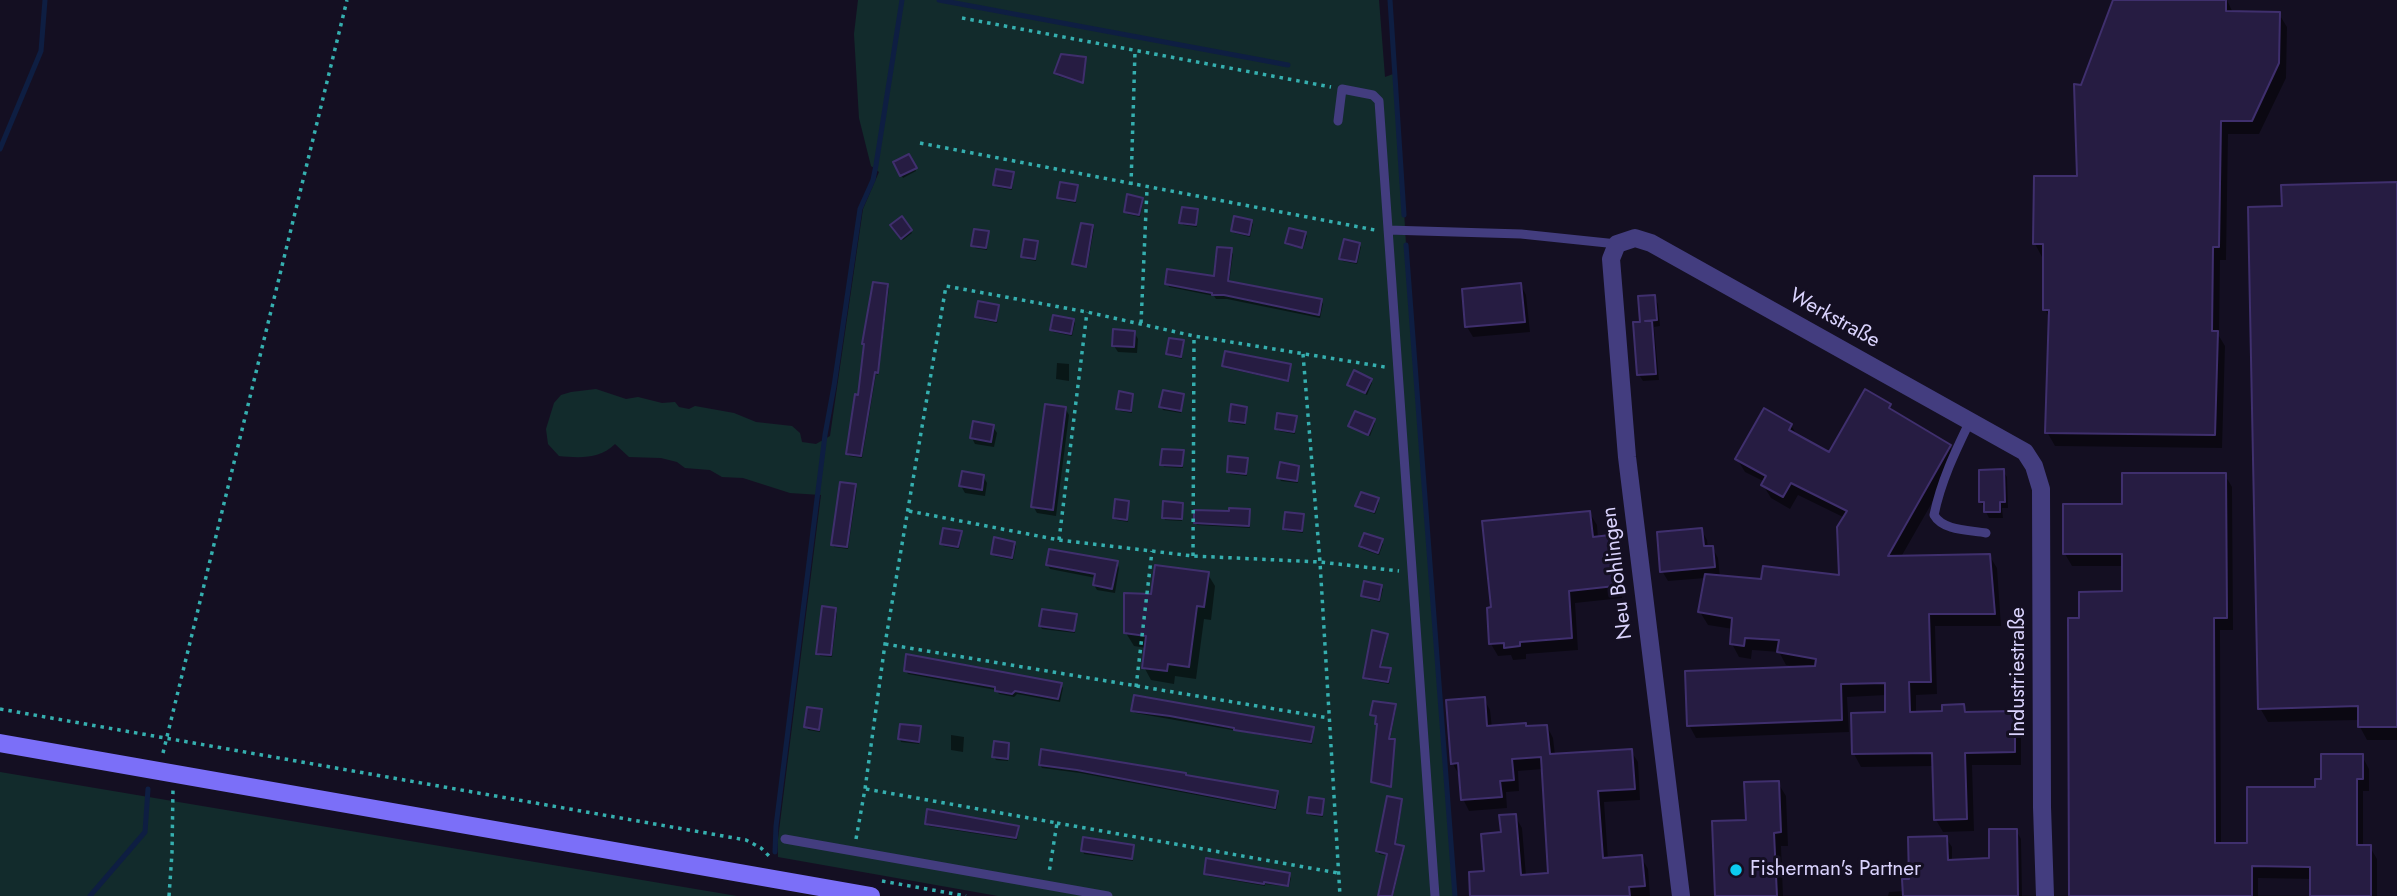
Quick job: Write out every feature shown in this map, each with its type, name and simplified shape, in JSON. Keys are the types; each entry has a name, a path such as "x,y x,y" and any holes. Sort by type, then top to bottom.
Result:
{"main road":[{"path":"0,743 871,888"}],"street":[{"name":"Werkstraße","path":"1617,244 1635,238 1651,243 2025,452"},
{"name":"Neu Bohlingen","path":"1617,244 1611,259 1627,457 1681,896"},
{"name":"Industriestraße","path":"2025,452 2034,467 2041,489 2045,896"}],"lane":[{"path":"1338,121 1342,89 1373,95 1379,101 1435,896"},
{"path":"1388,230 1521,233 1617,244"},
{"path":"1970,421 1949,463 1939,490 1934,515 1945,526 1986,533"},
{"path":"785,839 1108,896"}],"path":[{"path":"167,739 347,0"},
{"path":"962,18 1342,89"},
{"path":"1131,185 1135,51"},
{"path":"920,143 1147,188 1369,229 1388,230"},
{"path":"1141,323 1147,188"},
{"path":"854,851 946,286 1087,312 1194,336 1397,368"},
{"path":"1059,540 1087,312"},
{"path":"1193,556 1194,336"},
{"path":"1303,354 1320,562 1340,896"},
{"path":"909,511 1059,540 1193,556 1320,562 1391,571 1411,570"},
{"path":"1136,687 1152,551"},
{"path":"886,644 1329,718"},
{"path":"0,709 746,840 761,848 769,858 777,862"},
{"path":"169,896 173,773"},
{"path":"865,789 1338,873"},
{"path":"1048,886 1057,823"},
{"path":"871,888 966,896"}],"green space":[{"path":"858,0 1379,0 1385,77 1396,73 1406,245 1455,896 998,896 778,857 778,839 821,495 790,493 743,478 722,477 710,470 685,468 677,462 661,458 629,457 615,444 596,455 559,456 548,444 546,429 554,403 561,395 596,389 626,399 638,397 662,403 675,402 679,407 689,409 695,406 734,413 756,422 792,426 800,433 802,442 816,444 830,436 863,209 879,172 871,166 859,118 854,34"},
{"path":"0,772 737,896 0,896"}],"building":[{"path":"2113,0 2226,0 2226,11 2280,12 2279,63 2252,121 2221,121 2219,247 2213,247 2212,331 2218,331 2215,435 2045,433 2049,310 2043,310 2043,244 2033,244 2034,176 2077,176 2074,84 2081,85"},
{"path":"1061,54 1086,57 1083,83 1054,73"},
{"path":"909,154 917,168 900,176 893,162"},
{"path":"996,169 1014,172 1011,188 993,185"},
{"path":"1060,182 1078,185 1075,201 1057,198"},
{"path":"2397,182 2397,727 2358,727 2358,706 2258,709 2248,207 2282,206 2281,185"},
{"path":"1127,194 1143,198 1139,215 1124,212"},
{"path":"1182,207 1198,209 1196,225 1179,223"},
{"path":"902,216 912,230 901,239 890,225"},
{"path":"1234,216 1252,220 1249,235 1231,231"},
{"path":"1081,223 1093,225 1086,267 1072,264"},
{"path":"1289,228 1306,232 1302,248 1285,243"},
{"path":"974,229 989,231 986,248 971,246"},
{"path":"1024,239 1038,241 1035,259 1021,257"},
{"path":"1344,239 1360,243 1356,262 1339,259"},
{"path":"1217,247 1232,248 1228,281 1322,299 1319,315 1165,284 1167,269 1214,276"},
{"path":"873,282 888,284 878,373 875,372 861,456 846,454 855,394 858,395 862,344"},
{"path":"1521,283 1525,322 1465,327 1462,289"},
{"path":"1655,295 1657,320 1645,321 1652,321 1656,374 1637,375 1633,322 1640,322 1638,296"},
{"path":"978,301 999,305 996,321 975,317"},
{"path":"1053,315 1074,319 1071,334 1050,330"},
{"path":"1113,329 1135,331 1134,347 1112,346"},
{"path":"1169,338 1184,340 1181,357 1166,354"},
{"path":"1225,351 1291,364 1288,381 1222,366"},
{"path":"1354,370 1372,379 1365,393 1347,385"},
{"path":"1865,389 1891,404 1889,408 1951,445 1888,556 1990,554 1995,614 1929,614 1931,682 1909,682 1910,712 1942,711 1942,705 1964,704 1965,712 2015,711 2015,752 1965,753 1967,819 1934,820 1932,753 1852,754 1851,713 1885,712 1885,683 1841,684 1842,720 1687,726 1685,671 1815,666 1816,659 1777,652 1779,640 1745,638 1744,646 1730,644 1732,618 1698,612 1705,574 1761,579 1763,566 1839,575 1837,527 1847,511 1791,483 1783,497 1761,485 1766,476 1735,459 1764,408 1792,424 1789,430 1829,452"},
{"path":"1163,390 1184,394 1181,411 1159,407"},
{"path":"1119,391 1133,394 1131,411 1116,409"},
{"path":"1045,404 1066,407 1053,510 1031,507"},
{"path":"1231,404 1247,407 1245,423 1229,421"},
{"path":"1355,411 1375,419 1368,435 1348,426"},
{"path":"1277,413 1297,416 1294,432 1275,429"},
{"path":"973,421 994,425 991,442 970,438"},
{"path":"1162,449 1184,450 1182,466 1160,465"},
{"path":"1228,456 1248,458 1246,474 1227,472"},
{"path":"1280,462 1299,466 1297,481 1277,478"},
{"path":"2004,469 2005,502 2000,502 2000,512 1984,512 1984,502 1979,502 1979,470"},
{"path":"962,471 984,475 982,490 959,486"},
{"path":"2122,473 2226,473 2227,618 2214,618 2215,843 2247,843 2247,787 2315,787 2315,779 2321,779 2321,754 2363,754 2363,779 2357,779 2357,845 2371,845 2371,896 2310,896 2310,867 2252,866 2252,896 2069,896 2068,618 2079,618 2079,592 2122,591 2122,554 2063,554 2063,504 2122,504"},
{"path":"840,482 856,484 847,547 831,545"},
{"path":"1361,492 1379,498 1374,512 1355,506"},
{"path":"1115,499 1129,501 1127,520 1113,518"},
{"path":"1163,501 1183,503 1182,519 1162,518"},
{"path":"1229,508 1250,509 1249,526 1194,523 1194,510 1229,511"},
{"path":"1590,511 1593,537 1610,535 1615,586 1569,591 1572,638 1520,642 1520,646 1504,648 1504,643 1489,644 1487,608 1491,607 1482,521"},
{"path":"1285,512 1304,514 1302,531 1283,529"},
{"path":"943,528 962,531 958,547 940,544"},
{"path":"1702,528 1704,546 1713,546 1715,567 1660,572 1657,532"},
{"path":"1364,533 1383,539 1378,553 1359,546"},
{"path":"994,537 1015,542 1012,558 991,554"},
{"path":"1049,549 1118,561 1112,589 1093,585 1095,574 1046,565"},
{"path":"1155,565 1209,572 1204,607 1197,606 1189,667 1168,664 1167,671 1142,668 1146,636 1124,633 1124,593 1151,594"},
{"path":"1364,581 1382,585 1379,600 1361,596"},
{"path":"822,606 836,608 831,655 816,654"},
{"path":"1042,609 1077,614 1074,631 1039,626"},
{"path":"1372,630 1388,634 1380,667 1391,668 1388,682 1363,678"},
{"path":"906,654 1062,683 1058,699 1015,691 1012,694 995,691 995,687 904,671"},
{"path":"1134,695 1314,727 1311,742 1131,711"},
{"path":"1485,697 1487,726 1526,723 1526,726 1547,725 1550,754 1632,749 1635,789 1598,791 1603,858 1642,855 1645,886 1629,887 1630,896 1470,896 1469,872 1484,871 1481,834 1501,832 1499,815 1516,814 1521,875 1548,873 1541,757 1512,759 1514,780 1500,781 1502,797 1461,800 1458,763 1451,764 1446,700"},
{"path":"1373,701 1396,704 1389,739 1395,739 1391,787 1371,782 1377,724 1376,716 1370,715"},
{"path":"807,707 822,709 819,730 804,727"},
{"path":"900,724 921,726 919,742 898,739"},
{"path":"994,741 1009,743 1008,759 992,757"},
{"path":"1041,749 1278,791 1275,808 1039,765"},
{"path":"1779,781 1781,832 1774,833 1777,896 1715,896 1712,821 1746,820 1744,782"},
{"path":"1387,796 1402,799 1395,844 1404,846 1392,896 1378,896 1387,854 1376,851"},
{"path":"1309,797 1324,799 1322,815 1307,813"},
{"path":"927,809 1019,826 1016,838 925,824"},
{"path":"1989,829 2017,829 2018,896 1903,896 1902,879 1909,879 1908,837 1947,836 1948,860 1989,858"},
{"path":"1083,837 1134,845 1132,859 1081,851"},
{"path":"1206,858 1290,873 1288,886 1204,874"}],"waterway":[{"path":"0,149 41,51 45,0"},
{"path":"775,852 776,826 825,435 860,209 873,180 902,0"},
{"path":"939,0 1288,65"},
{"path":"1390,0 1404,215"},
{"path":"1406,245 1455,896"},
{"path":"90,896 145,832 148,789"}],"place":[{"name":"Fisherman's Partner","path":"1736,870"}]}
